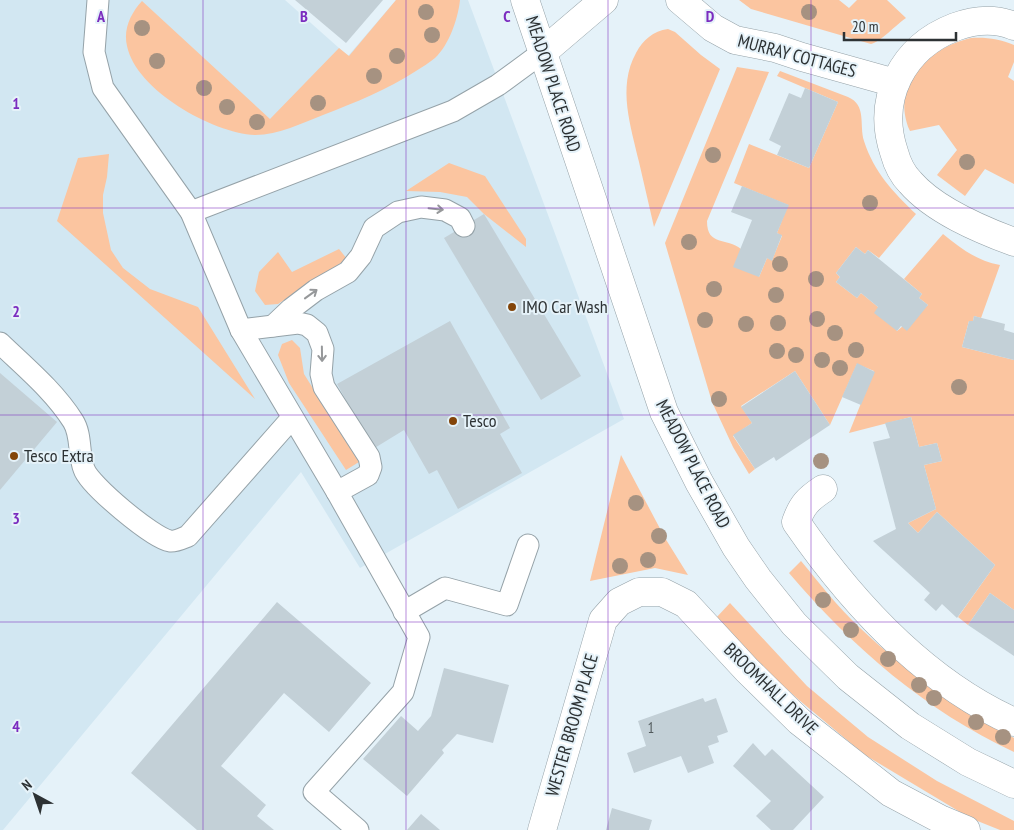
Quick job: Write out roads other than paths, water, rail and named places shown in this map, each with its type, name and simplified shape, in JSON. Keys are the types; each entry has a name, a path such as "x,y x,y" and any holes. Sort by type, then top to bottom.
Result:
{"street":[{"name":"MEADOW PLACE ROAD","path":"525,0 664,412 699,482 736,548 794,624 848,677 910,726 968,762 1014,784"},
{"path":"543,52 604,0"},
{"name":"MURRAY COTTAGES","path":"680,0 713,28 735,40 775,48 895,83"},
{"path":"1014,26 991,21 977,21 939,33 920,47 906,63 895,83 890,100 888,120 890,142 898,163 909,181 925,196 944,209 1014,242"},
{"path":"823,489 808,500 800,510 796,522 817,553 868,613 914,657 976,702 1014,722"},
{"name":"BROOMHALL DRIVE","path":"602,620 620,602 640,592 662,592 686,604 747,670 799,721 892,793 949,827"},
{"name":"WESTER BROOM PLACE","path":"542,830 602,620"}],"lane":[{"path":"98,0 94,52 103,88 191,212 242,330 419,637 403,692 314,792 358,830"},
{"path":"191,212 453,111 498,85 543,52"},
{"path":"273,326 316,290 348,272 361,256 374,228 398,212 421,207 445,210 460,218 464,226"},
{"path":"242,330 298,323 307,325 317,333 323,349 321,374 324,387 369,457 371,467 368,475 337,492"},
{"path":"0,343 56,397 74,423 80,442 84,469 95,486 156,535 172,542 188,536 292,418"},
{"path":"404,612 445,588 506,605 528,545"}],"place":[{"name":"IMO Car Wash","path":"512,307"},
{"name":"Tesco","path":"453,421"},
{"name":"Tesco Extra","path":"14,456"}]}
